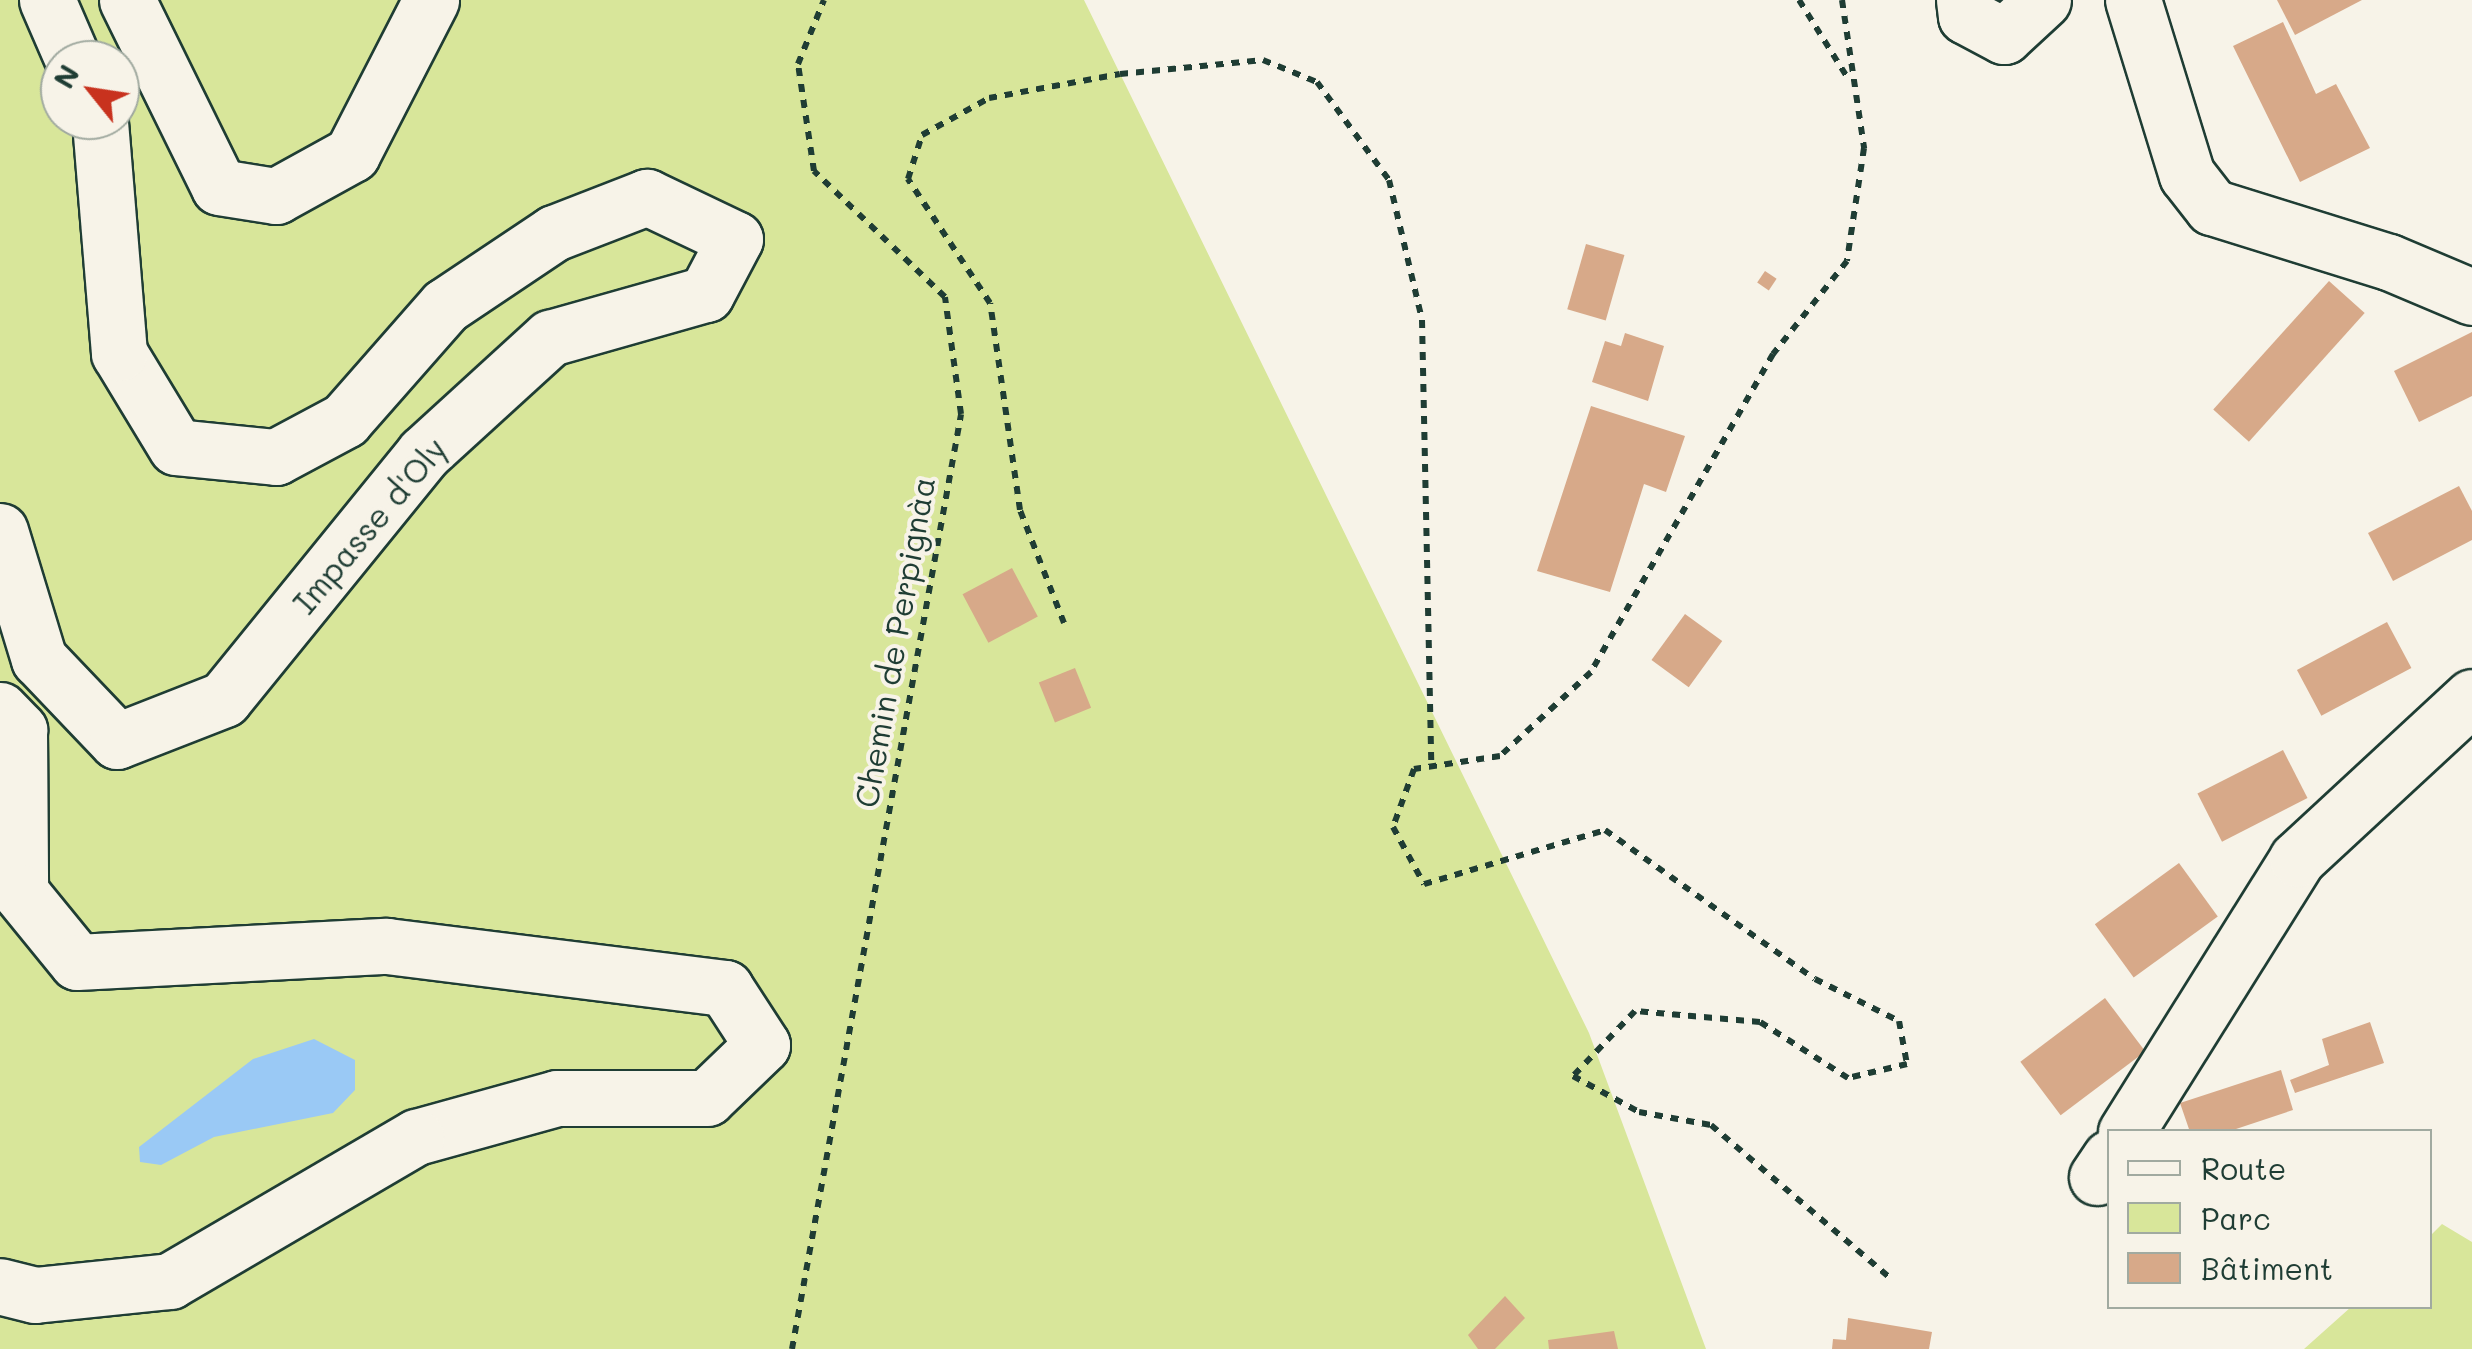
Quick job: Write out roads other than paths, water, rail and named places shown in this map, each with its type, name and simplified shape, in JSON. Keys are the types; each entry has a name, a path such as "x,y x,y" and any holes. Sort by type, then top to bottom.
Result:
{"lane":[{"path":"47,0 64,40"},
{"path":"127,0 219,187 276,196 352,154 431,0"},
{"path":"1964,0 1966,16 2004,36 2043,0"},
{"path":"2133,0 2187,175 2212,208 2389,262 2472,298"},
{"name":"Impasse d'Oly","path":"0,531 38,659 117,741 224,700 424,453 550,338 706,294 735,240 646,197 554,233 445,306 345,420 276,458 176,447 119,353 102,140"},
{"path":"2128,1129 2297,859 2472,697"},
{"path":"0,710 19,730 20,892 77,962 407,949 724,988 762,1045 708,1098 557,1098 416,1137 170,1281 35,1295 0,1286"}],"water":[{"path":"314,1039 355,1060 355,1090 333,1113 214,1137 161,1165 140,1162 139,1147 253,1059"}]}
